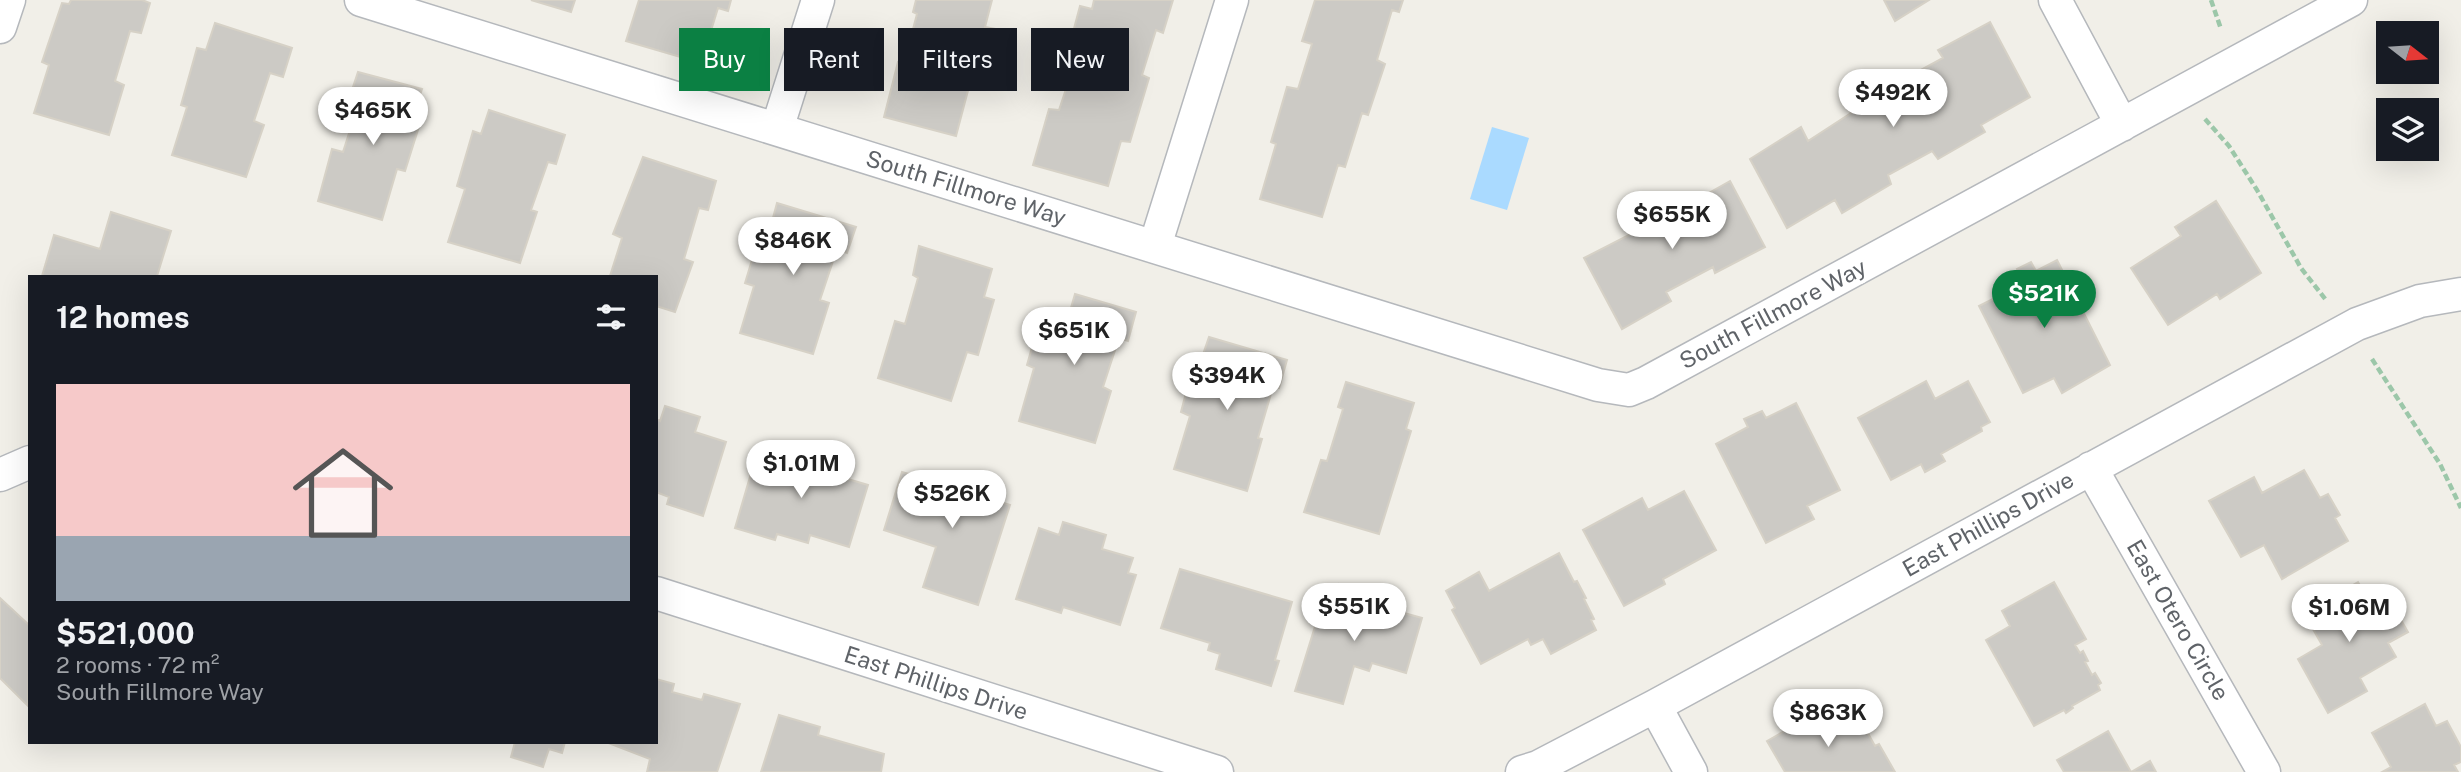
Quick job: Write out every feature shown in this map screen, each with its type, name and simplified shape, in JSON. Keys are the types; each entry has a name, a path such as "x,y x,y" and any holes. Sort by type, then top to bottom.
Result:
{"street":[{"path":"0,27 9,0"},
{"name":"South Fillmore Way","path":"361,0 407,7 777,129 1598,385 1629,390 2351,0"},
{"path":"777,129 818,0"},
{"path":"1155,246 1232,0"},
{"path":"2056,0 2122,125"},
{"name":"East Phillips Drive","path":"1522,772 1538,767 1655,706 2354,327 2388,311 2420,301 2461,294"},
{"name":"East Otero Circle","path":"2091,468 2264,772"},
{"name":"East Phillips Drive","path":"658,594 1217,772"},
{"path":"1655,706 1691,772"}],"path":[{"path":"2211,0 2222,30 2211,35"},
{"path":"2185,91 2211,127 2229,146 2313,285 2354,327 2440,464 2461,508"}],"water":[{"path":"1492,127 1529,138 1507,210 1470,199"}],"building":[{"path":"71,0 142,0 150,3 141,33 130,31 115,81 124,85 109,135 34,113 49,65 42,62 62,3 69,4"},
{"path":"531,0 575,0 571,12"},
{"path":"639,0 731,0 728,11 718,8 712,28 679,28 679,57 626,41"},
{"path":"916,0 992,0 985,27 990,28 913,28 917,14 913,12"},
{"path":"1094,0 1173,0 1163,33 1156,30 1142,75 1149,78 1130,142 1121,141 1108,186 1033,165 1049,109 1059,110 1065,91 1129,91 1129,28 1074,28 1080,6 1092,9"},
{"path":"1315,0 1403,0 1399,12 1392,10 1377,60 1385,64 1368,115 1362,113 1345,167 1338,165 1322,217 1260,199 1276,144 1271,142 1287,87 1298,89 1312,44 1302,41"},
{"path":"1884,0 1929,0 1895,21"},
{"path":"1990,22 2030,97 1981,125 1985,132 1938,159 1932,151 1888,175 1891,184 1842,213 1835,200 1787,228 1750,159 1801,127 1808,141 1851,113 1846,102 1894,75 1897,83 1943,58 1938,50"},
{"path":"215,23 292,48 283,77 270,73 254,121 264,125 246,177 172,155 187,107 181,105 197,48 206,50"},
{"path":"898,62 898,91 968,91 956,136 884,117"},
{"path":"358,72 422,89 414,113 422,117 405,171 397,169 382,220 318,201 332,149 343,152 359,102 349,99"},
{"path":"489,110 565,135 556,164 548,162 531,210 537,212 520,263 448,242 465,189 457,186 473,131 481,134"},
{"path":"643,157 716,181 708,210 699,208 684,259 693,262 675,312 658,307 658,275 610,275 622,238 613,234"},
{"path":"1730,181 1765,247 1715,273 1713,267 1666,292 1671,301 1622,329 1584,258 1633,233 1629,221 1676,197 1682,208"},
{"path":"2216,201 2261,273 2220,299 2217,294 2168,325 2131,268 2181,236 2175,227"},
{"path":"777,203 856,227 847,253 837,249 820,300 829,303 813,354 740,333 754,286 745,283 762,227 770,229"},
{"path":"111,212 171,231 157,275 42,275 54,235 100,249"},
{"path":"919,246 992,269 984,297 994,300 978,355 967,352 951,401 878,378 895,321 905,324 918,278 913,275"},
{"path":"2057,260 2110,365 2062,393 2054,378 2023,393 1979,306 2009,291 2007,286 2022,279 2017,269 2031,262 2036,271"},
{"path":"1075,294 1136,312 1128,341 1119,338 1103,387 1111,391 1095,443 1019,421 1034,368 1027,365 1042,312 1068,318"},
{"path":"1209,337 1287,360 1279,388 1273,387 1258,438 1262,439 1247,491 1174,469 1190,416 1181,412 1194,362 1200,363"},
{"path":"1926,381 1935,399 1968,381 1990,422 1981,427 1982,431 1941,454 1945,461 1925,472 1921,464 1891,480 1858,418"},
{"path":"1346,382 1414,403 1406,429 1411,431 1379,534 1304,512 1321,460 1327,461 1343,409 1338,407"},
{"path":"1796,403 1840,490 1807,506 1814,519 1766,543 1716,444 1748,427 1744,419 1762,411 1766,418"},
{"path":"665,406 700,417 695,432 726,442 703,516 667,504 669,497 658,493 658,420 660,421"},
{"path":"809,452 845,463 841,477 868,485 849,547 810,535 808,543 777,534 775,540 735,528 757,453 805,465"},
{"path":"2304,470 2320,498 2328,494 2340,515 2335,518 2348,541 2282,579 2264,545 2241,557 2209,501 2254,477 2262,493"},
{"path":"902,472 965,491 970,475 1003,486 997,501 1010,505 978,605 923,587 936,547 884,530"},
{"path":"1684,491 1716,550 1663,579 1665,584 1624,606 1583,530 1642,498 1648,510"},
{"path":"1063,522 1106,535 1102,549 1133,558 1128,573 1136,575 1120,625 1063,607 1061,613 1016,599 1039,528 1059,535"},
{"path":"1559,553 1586,598 1584,599 1594,619 1591,620 1596,630 1551,654 1543,639 1531,645 1528,639 1481,664 1452,610 1455,608 1446,591 1479,572 1489,591"},
{"path":"1180,569 1292,602 1275,660 1279,661 1271,686 1216,669 1220,654 1208,650 1210,643 1161,628"},
{"path":"2054,582 2086,639 2075,645 2080,653 2083,651 2092,675 2095,673 2101,683 2098,685 2100,690 2072,706 2066,713 2064,710 2034,726 1986,640 2010,626 2002,611"},
{"path":"2358,582 2369,602 2382,594 2398,622 2401,620 2408,632 2388,643 2396,657 2360,678 2367,691 2328,713 2298,659 2322,645 2304,613"},
{"path":"1339,584 1364,591 1361,601 1422,618 1406,673 1372,663 1369,671 1354,666 1343,704 1295,691 1326,591 1336,594"},
{"path":"0,598 28,624 28,706 0,678"},
{"path":"658,680 674,684 672,692 702,700 704,694 740,704 717,772 647,772 650,759 611,744 658,744"},
{"path":"2425,704 2436,726 2447,721 2461,747 2461,762 2454,765 2458,772 2382,772 2391,767 2372,733"},
{"path":"1820,711 1835,734 1860,719 1875,746 1879,744 1895,772 1785,772 1767,741"},
{"path":"779,715 820,727 818,735 884,754 881,772 761,772"},
{"path":"2108,731 2131,772 2064,772 2057,760"},
{"path":"514,744 564,744 562,753 549,749 543,767 511,757"},
{"path":"2150,761 2156,772 2131,772"}]}
